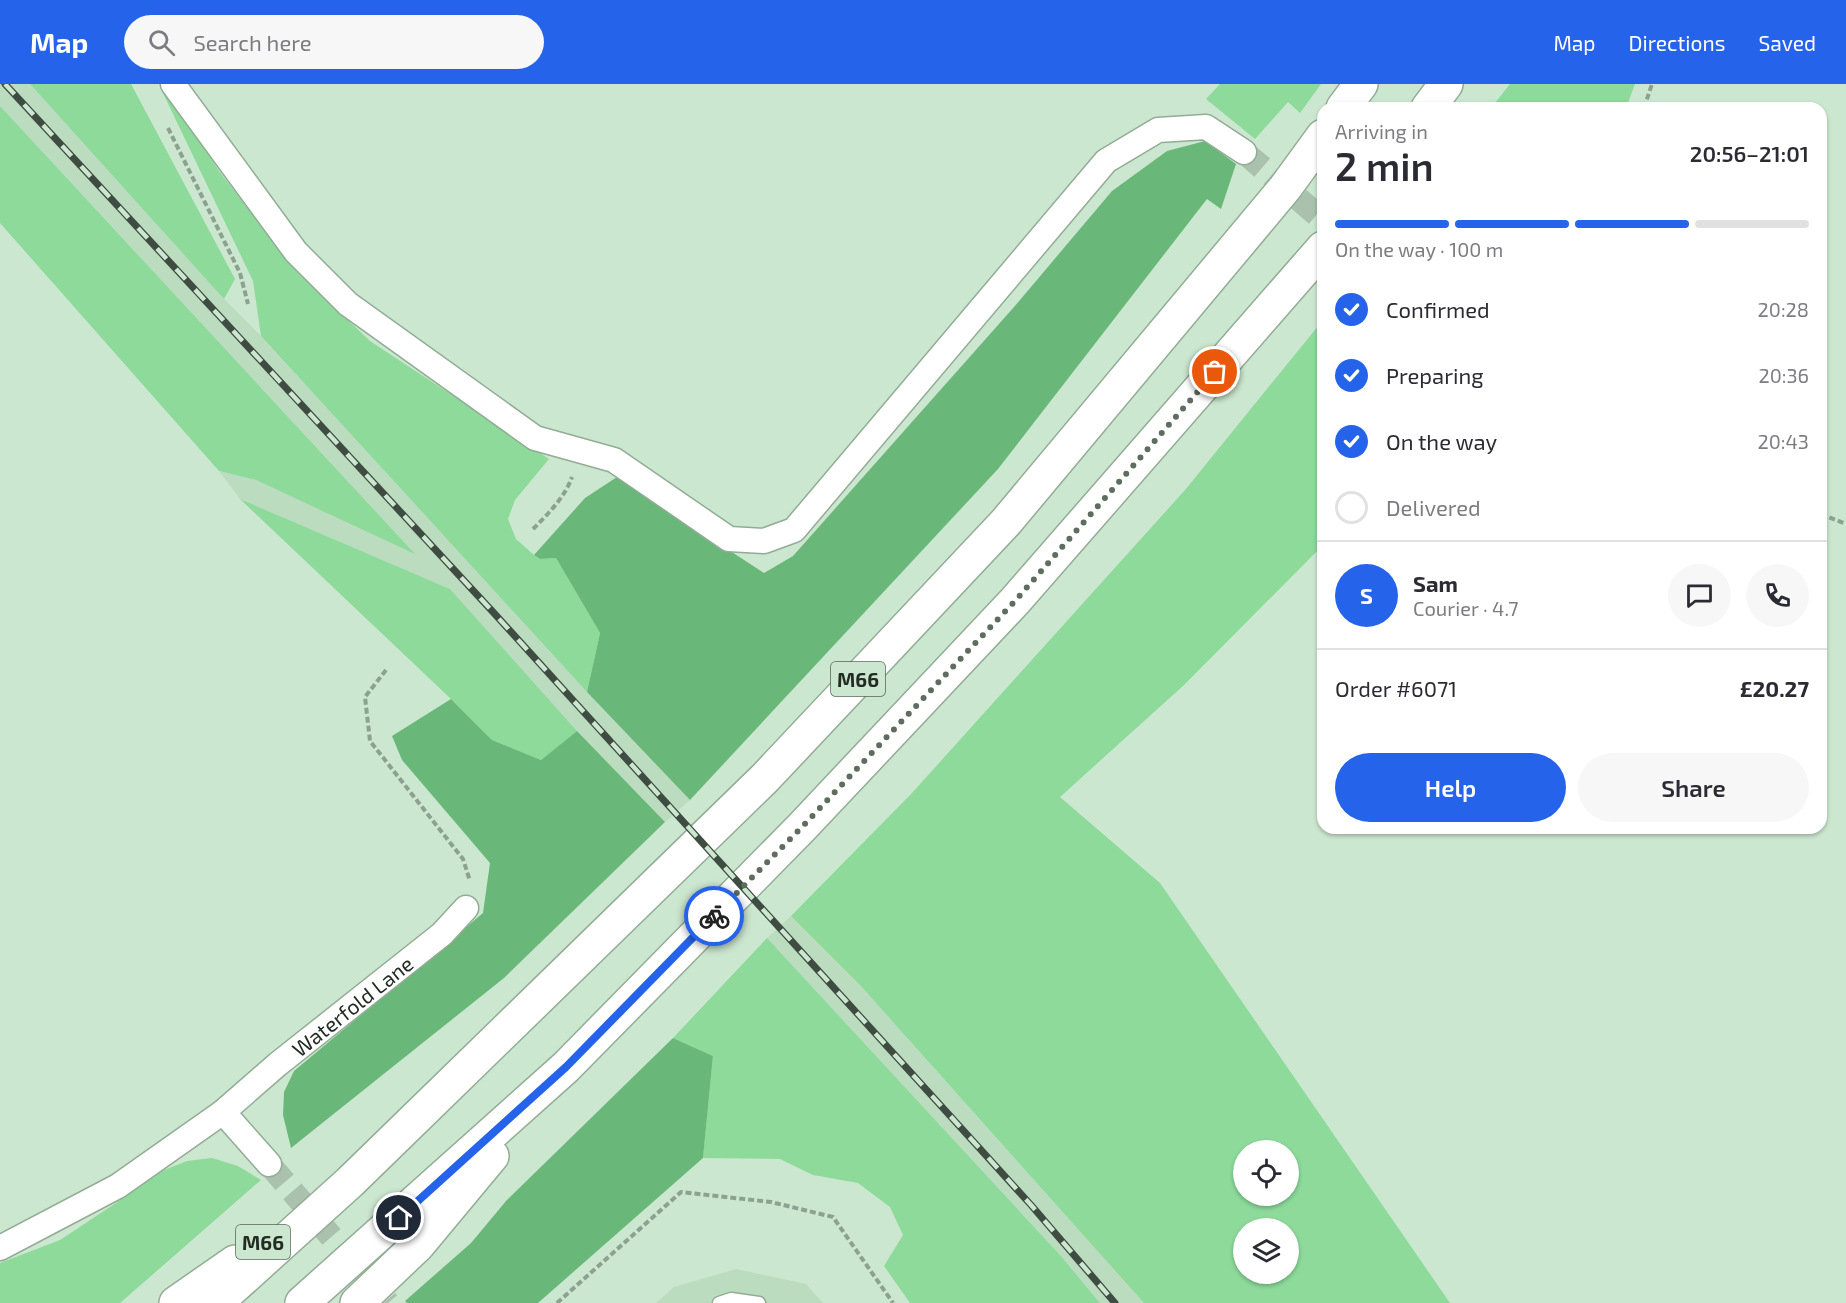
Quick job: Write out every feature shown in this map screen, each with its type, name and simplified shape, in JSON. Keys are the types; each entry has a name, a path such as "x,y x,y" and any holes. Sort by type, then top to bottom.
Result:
{"highway":[{"path":"1348,102 1361,84"},
{"path":"1432,102 1446,84"},
{"name":"M66","path":"216,1303 350,1182 765,778 1006,522 1277,197 1317,144"},
{"name":"M66","path":"302,1303 566,1067 802,827 1015,601 1317,255"},
{"name":"M66","path":"357,1303 418,1245 566,1067"},
{"name":"M66","path":"176,1303 350,1182"}],"street":[{"path":"173,84 296,252 348,304 535,438 614,460 729,539 764,541 794,530 1106,161 1158,130 1206,127 1244,152"},
{"name":"Waterfold Lane","path":"0,1248 118,1186 223,1112 278,1064 442,934 466,908"},
{"path":"223,1112 269,1164"}],"lane":[{"path":"719,1303 731,1299 759,1303"}],"path":[{"path":"1646,102 1652,84"},
{"path":"168,126 240,273 248,304"},
{"path":"533,529 550,511 570,483 581,451"},
{"path":"1827,516 1846,524"},
{"path":"386,670 365,697 370,741 463,859 471,885 466,908"},
{"path":"557,1303 681,1192 771,1202 833,1217 893,1303"}],"shaded area":[{"path":"0,84 30,84 224,299 261,336 587,692 690,800 665,822 577,731 450,589 240,499 219,471 256,480 413,552 0,106"},
{"path":"791,916 860,985 1144,1303 1100,1303 1060,1255 767,938"},
{"path":"736,1269 806,1284 823,1303 656,1303 674,1287"}],"green space":[{"path":"30,84 131,84 235,279 224,299"},
{"path":"1220,84 1321,84 1300,113 1288,102 1255,139 1206,99"},
{"path":"1510,84 1635,84 1628,102 1496,102"},
{"path":"166,89 219,171 297,272 370,341 549,459 515,500 508,519 516,539 534,555 540,559 556,558 600,633 587,692 261,336 253,281 162,91"},
{"path":"0,106 415,554 256,480 219,471 0,223"},
{"path":"1205,141 1236,164 1221,209 1207,199 998,469 690,800 587,692 600,633 556,558 540,559 534,555 585,498 617,477 764,573 793,556 1014,307 1112,191 1167,151"},
{"path":"1317,327 1317,551 1184,685 1060,797 1160,883 1450,1303 1144,1303 860,985 791,916 912,793 1185,490"},
{"path":"240,499 450,589 577,731 541,760 492,740"},
{"path":"451,699 492,740 541,760 577,731 665,822 504,978 291,1148 283,1115 284,1092 294,1071 483,913 490,863 402,760 392,736"},
{"path":"767,938 1060,1255 1100,1303 910,1303 884,1266 903,1235 890,1207 858,1183 813,1175 780,1159 703,1158 713,1056 673,1038"},
{"path":"673,1038 713,1056 703,1158 538,1303 407,1303 405,1301 471,1243 506,1201"},
{"path":"212,1158 238,1166 261,1180 120,1303 0,1303 0,1263 60,1240 159,1172 187,1161"}],"tunnel":[{"path":"1244,152 1317,215"},
{"path":"269,1164 388,1303"}],"railway":[{"path":"5,84 493,612 1031,1205 1115,1303"}],"way so far":[{"path":"714,916 802,827 1015,601 1215,372"}],"route":[{"path":"399,1218 566,1067 714,916"}]}
